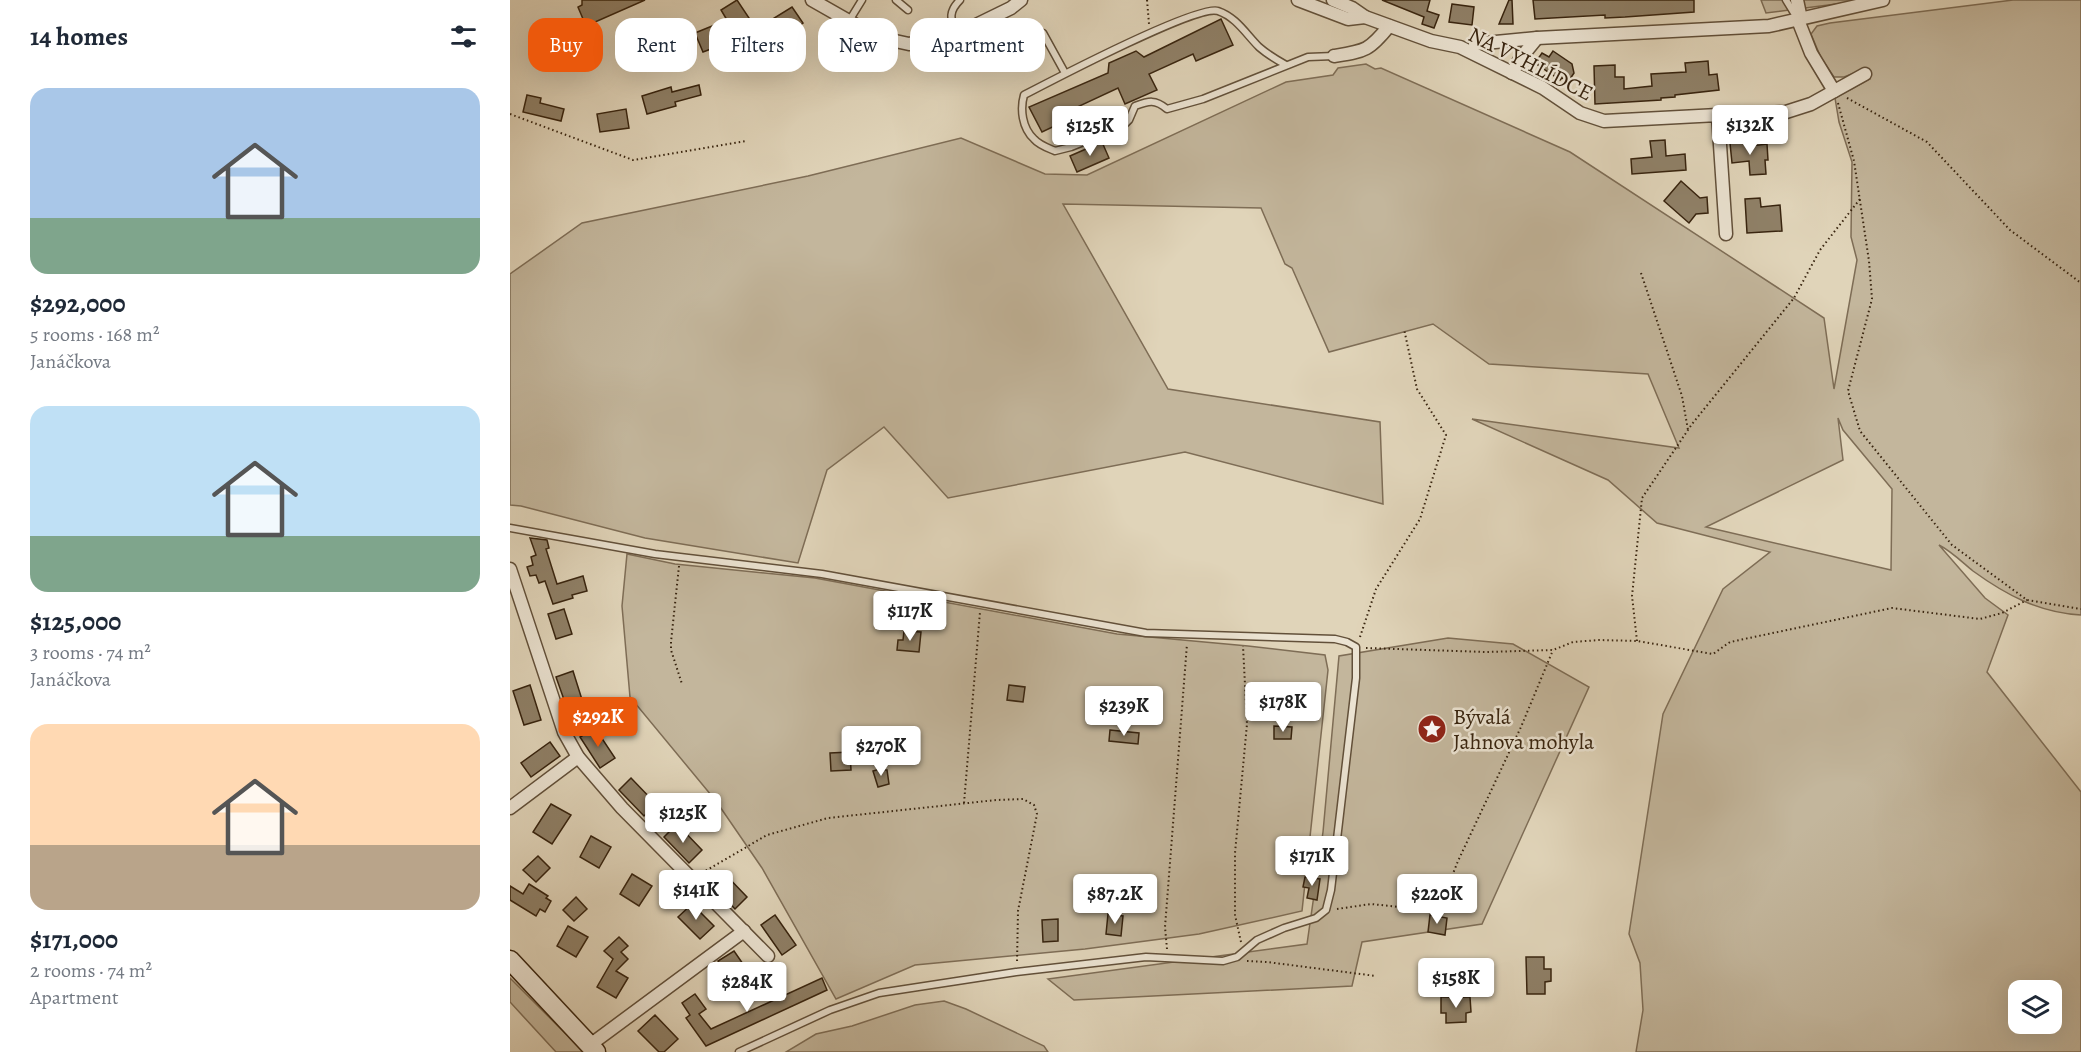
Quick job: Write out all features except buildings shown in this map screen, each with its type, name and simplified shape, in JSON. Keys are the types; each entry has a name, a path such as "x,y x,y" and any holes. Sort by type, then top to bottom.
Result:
{"street":[{"path":"812,0 844,18"},
{"path":"991,18 1021,0"},
{"name":"NA VYHLÍDCE","path":"1298,0 1348,19 1365,17"},
{"name":"NA VYHLÍDCE","path":"1333,0 1352,8 1365,17 1389,26 1431,41 1460,47 1543,88 1580,113 1604,121 1786,112 1811,104 1865,75"},
{"path":"1797,0 1799,20 1811,53 1834,91"},
{"path":"1475,44 1537,38 1769,26 1883,0"},
{"path":"1334,56 1362,52 1375,44 1389,26"},
{"path":"1512,73 1537,38"},
{"path":"1718,115 1726,234"},
{"path":"510,569 564,732 578,758 622,808 768,956"},
{"path":"510,808 578,758"},
{"path":"510,960 593,1049 744,931"}],"lane":[{"path":"851,18 862,0"},
{"path":"896,0 908,10"},
{"path":"951,18 953,7 960,0"},
{"path":"1786,0 1799,20"},
{"path":"1286,66 1262,49 1232,17 1215,9 1184,18 1065,73 1024,94 1021,106 1026,126 1034,140 1055,151 1123,126 1129,120 1135,106 1150,101 1158,102 1167,108 1185,104 1203,99 1286,66 1308,57 1334,56"},
{"path":"1045,37 1065,73"},
{"path":"510,528 680,557 822,574 1146,633 1335,639 1356,647 1356,678 1331,890 1326,910 1316,918 1284,928 1257,940 1237,957 1223,961 1146,957 1017,972 879,993 830,1010 739,1052"}],"path":[{"path":"1147,0 1149,29 1147,35"},
{"path":"1834,91 1854,161 1872,299 1848,391 1860,431 1952,545 2027,600 2081,609"},
{"path":"1834,91 1927,142 2010,230 2081,283"},
{"path":"510,114 633,160 746,141"},
{"path":"1637,641 1632,596 1642,498 1688,431 1794,298 1820,250 1860,199"},
{"path":"1641,273 1682,396 1688,431"},
{"path":"1404,329 1417,389 1446,435 1420,519 1376,590 1356,647 1486,652 1552,650 1573,642 1599,640 1637,641 1713,654 1730,642 1892,608 1980,620 2027,600"},
{"path":"680,557 671,650 682,684"},
{"path":"964,803 981,603"},
{"path":"1167,958 1165,927 1188,635"},
{"path":"1242,636 1247,724 1235,853 1235,915 1238,936 1245,950"},
{"path":"1326,910 1371,904 1438,911 1458,861 1521,727 1552,650"},
{"path":"691,879 767,835 828,818 1023,799 1034,805 1037,814 1018,911 1017,972"},
{"path":"1228,959 1376,976"}],"shaded area":[{"path":"1761,0 1867,0 1766,13"},
{"path":"2013,0 2081,0 2081,615 2051,611 2011,595 1985,580 1939,545 1985,598 2008,615 1987,672 2081,792 2081,1052 1636,1052 1643,1010 1640,963 1629,934 1663,714 1723,589 1770,552 1657,523 1608,480 1472,419 1679,448 1648,374 1489,364 1433,324 1329,352 1292,268 1285,264 1261,208 1063,204 1168,389 1380,422 1383,504 1185,452 948,498 884,427 827,470 798,563 645,538 510,505 510,274 582,223 808,176 961,138 1045,174 1087,175 1286,82 1333,75 1338,68 1366,64 1375,69 1381,68 1570,152 1824,318 1834,389 1857,260 1851,237 1852,162 1839,122 1835,98 1870,79 1865,69 1844,77 1834,77 1821,58 1811,34 1817,26","holes":["1838,418 1843,430 1892,489 1891,570 1706,527 1843,460"]},
{"path":"627,554 675,564 815,578 1117,634 1325,655 1328,670 1302,911 1199,934 1085,949 915,965 836,999 762,868 716,801 630,697 622,606"},
{"path":"1448,638 1513,644 1589,687 1482,924 1362,942 1352,986 1074,1000 1048,979 1307,944 1323,832 1339,656"},
{"path":"510,978 584,1052 556,1052 510,1002"},
{"path":"944,1001 1044,1046 1048,1052 786,1052 816,1034 852,1026 915,1005"}],"place":[{"name":"Bývalá Jahnova mohyla","path":"1432,729"}]}
